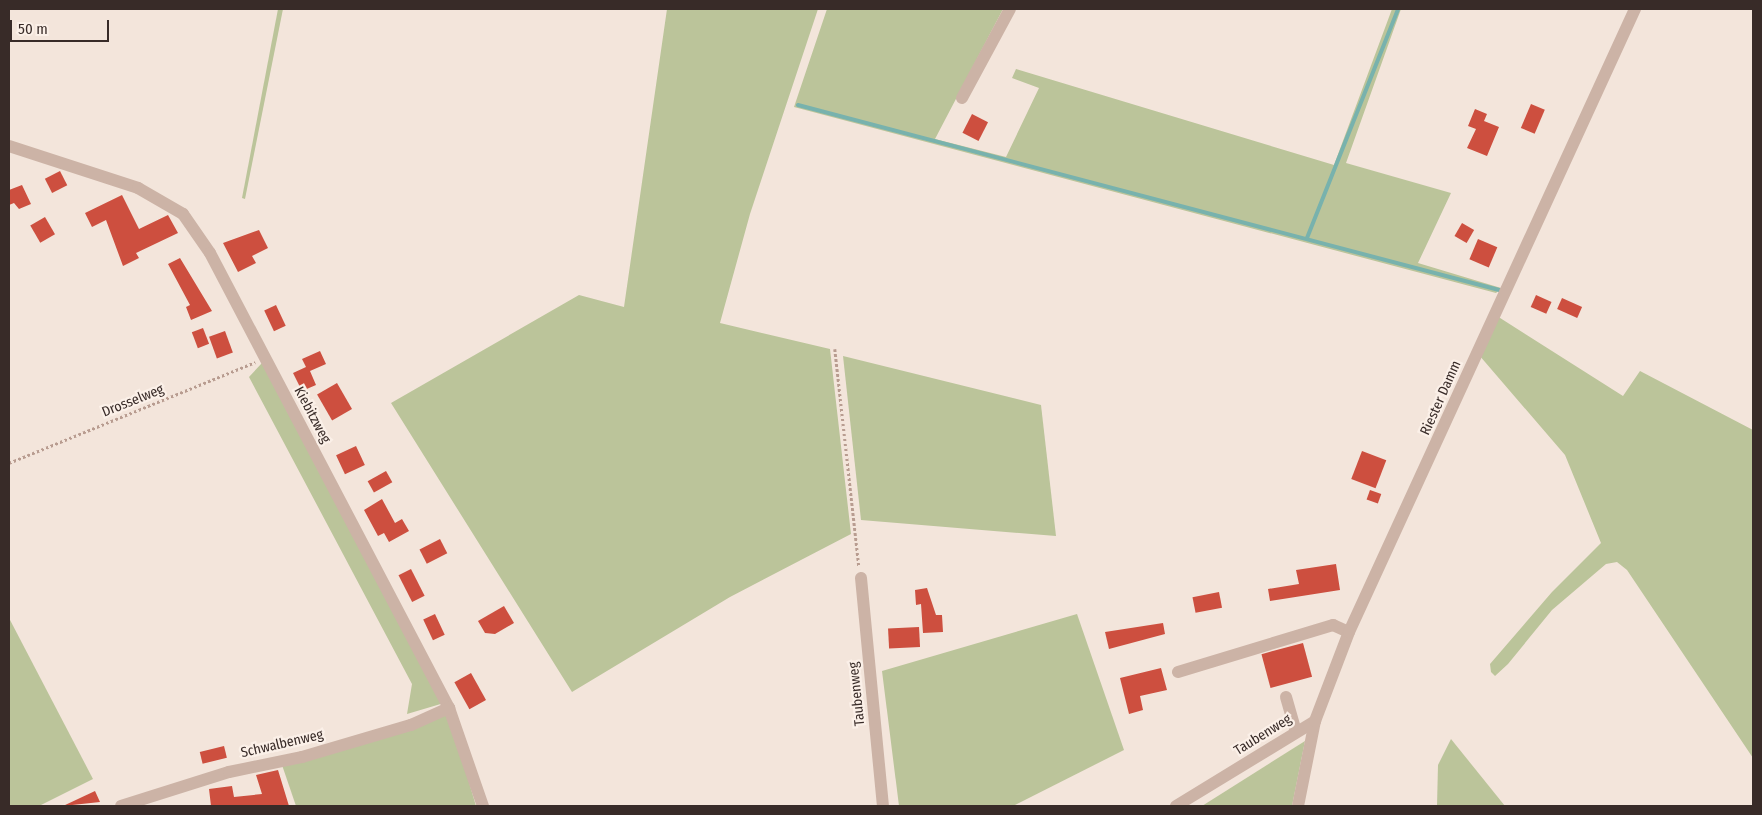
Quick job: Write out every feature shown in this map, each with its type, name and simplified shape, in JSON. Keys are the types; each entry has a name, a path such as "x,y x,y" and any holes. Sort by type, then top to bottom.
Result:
{"street":[{"path":"962,98 1010,9"},
{"name":"Riester Damm","path":"1298,806 1315,721 1349,632 1635,9"},
{"name":"Kiebitzweg","path":"9,146 138,188 183,214 210,253 450,708 484,806"},
{"name":"Taubenweg","path":"861,578 883,806"},
{"path":"1178,672 1333,626 1349,632"},
{"path":"1286,697 1296,731"},
{"name":"Schwalbenweg","path":"121,806 230,772 302,757 402,727 450,708"},
{"name":"Taubenweg","path":"1176,806 1315,721"}],"path":[{"path":"835,349 861,578"},
{"name":"Drosselweg","path":"9,463 265,358"}],"green space":[{"path":"278,9 283,9 245,199 242,198"},
{"path":"667,9 818,9 750,214 720,323 830,349 851,534 730,597 572,692 391,403 579,295 624,307"},
{"path":"827,9 1003,9 935,139 1006,157 1039,88 1012,78 1016,69 1334,165 1392,9 1401,9 1346,163 1451,193 1418,263 1501,288 1496,293 794,107"},
{"path":"1497,316 1623,396 1640,371 1753,430 1753,758 1627,570 1617,562 1606,564 1552,610 1508,664 1495,676 1491,672 1490,664 1552,592 1601,543 1565,455 1479,355"},
{"path":"843,356 1041,405 1056,536 861,520"},
{"path":"262,363 444,703 407,714 412,684 249,377"},
{"path":"1077,614 1124,750 1013,806 899,806 882,671"},
{"path":"9,618 93,779 39,806 9,806"},
{"path":"449,714 476,806 296,806 282,765"},
{"path":"1451,739 1505,806 1437,806 1438,765"},
{"path":"1305,741 1292,806 1202,806"}],"building":[{"path":"1531,104 1545,110 1535,134 1521,128"},
{"path":"1475,109 1487,114 1484,121 1499,127 1487,156 1467,148 1476,129 1468,126"},
{"path":"972,114 988,122 979,141 962,133"},
{"path":"60,171 67,185 52,193 45,179"},
{"path":"22,185 31,204 19,209 14,203 9,205 9,190"},
{"path":"122,195 139,229 168,215 178,233 136,253 139,258 123,266 106,220 92,227 85,213"},
{"path":"45,217 55,234 40,243 30,226"},
{"path":"1462,223 1474,230 1467,243 1454,236"},
{"path":"259,230 268,248 252,256 256,263 238,272 223,243"},
{"path":"1478,239 1497,247 1489,267 1469,259"},
{"path":"180,258 212,311 191,320 186,307 190,305 168,264"},
{"path":"1536,295 1552,302 1546,314 1531,307"},
{"path":"1562,298 1582,307 1577,318 1557,309"},
{"path":"276,305 286,326 274,331 264,310"},
{"path":"203,328 209,344 198,348 192,332"},
{"path":"225,331 233,353 217,358 209,337"},
{"path":"320,351 326,364 310,371 316,385 302,391 293,373 306,367 302,359"},
{"path":"337,383 352,409 332,420 317,394"},
{"path":"356,446 365,465 345,474 336,455"},
{"path":"1362,451 1386,460 1376,488 1351,479"},
{"path":"386,471 392,482 374,493 368,481"},
{"path":"1370,490 1381,494 1378,504 1367,499"},
{"path":"382,499 395,523 402,519 409,531 389,542 384,533 378,536 364,510"},
{"path":"440,539 447,553 427,564 420,549"},
{"path":"1336,564 1340,590 1270,601 1268,589 1299,584 1296,570"},
{"path":"411,569 425,596 412,602 399,575"},
{"path":"927,588 936,615 942,615 943,632 923,633 921,604 916,605 915,590"},
{"path":"1219,592 1222,608 1196,613 1192,597"},
{"path":"504,606 514,623 495,634 485,633 478,621"},
{"path":"435,614 445,635 433,640 423,619"},
{"path":"1163,623 1165,634 1109,649 1105,632"},
{"path":"919,627 920,647 889,649 888,629"},
{"path":"1303,643 1312,677 1271,688 1261,654"},
{"path":"1161,668 1167,690 1140,696 1143,710 1129,714 1120,678"},
{"path":"471,673 486,700 469,709 454,682"},
{"path":"224,746 227,758 203,764 200,752"},
{"path":"278,770 289,806 211,806 209,789 232,786 234,797 262,794 256,775"},
{"path":"95,791 100,802 63,806"}],"waterway":[{"path":"1307,238 1398,9"},
{"path":"798,105 1503,291"}]}
